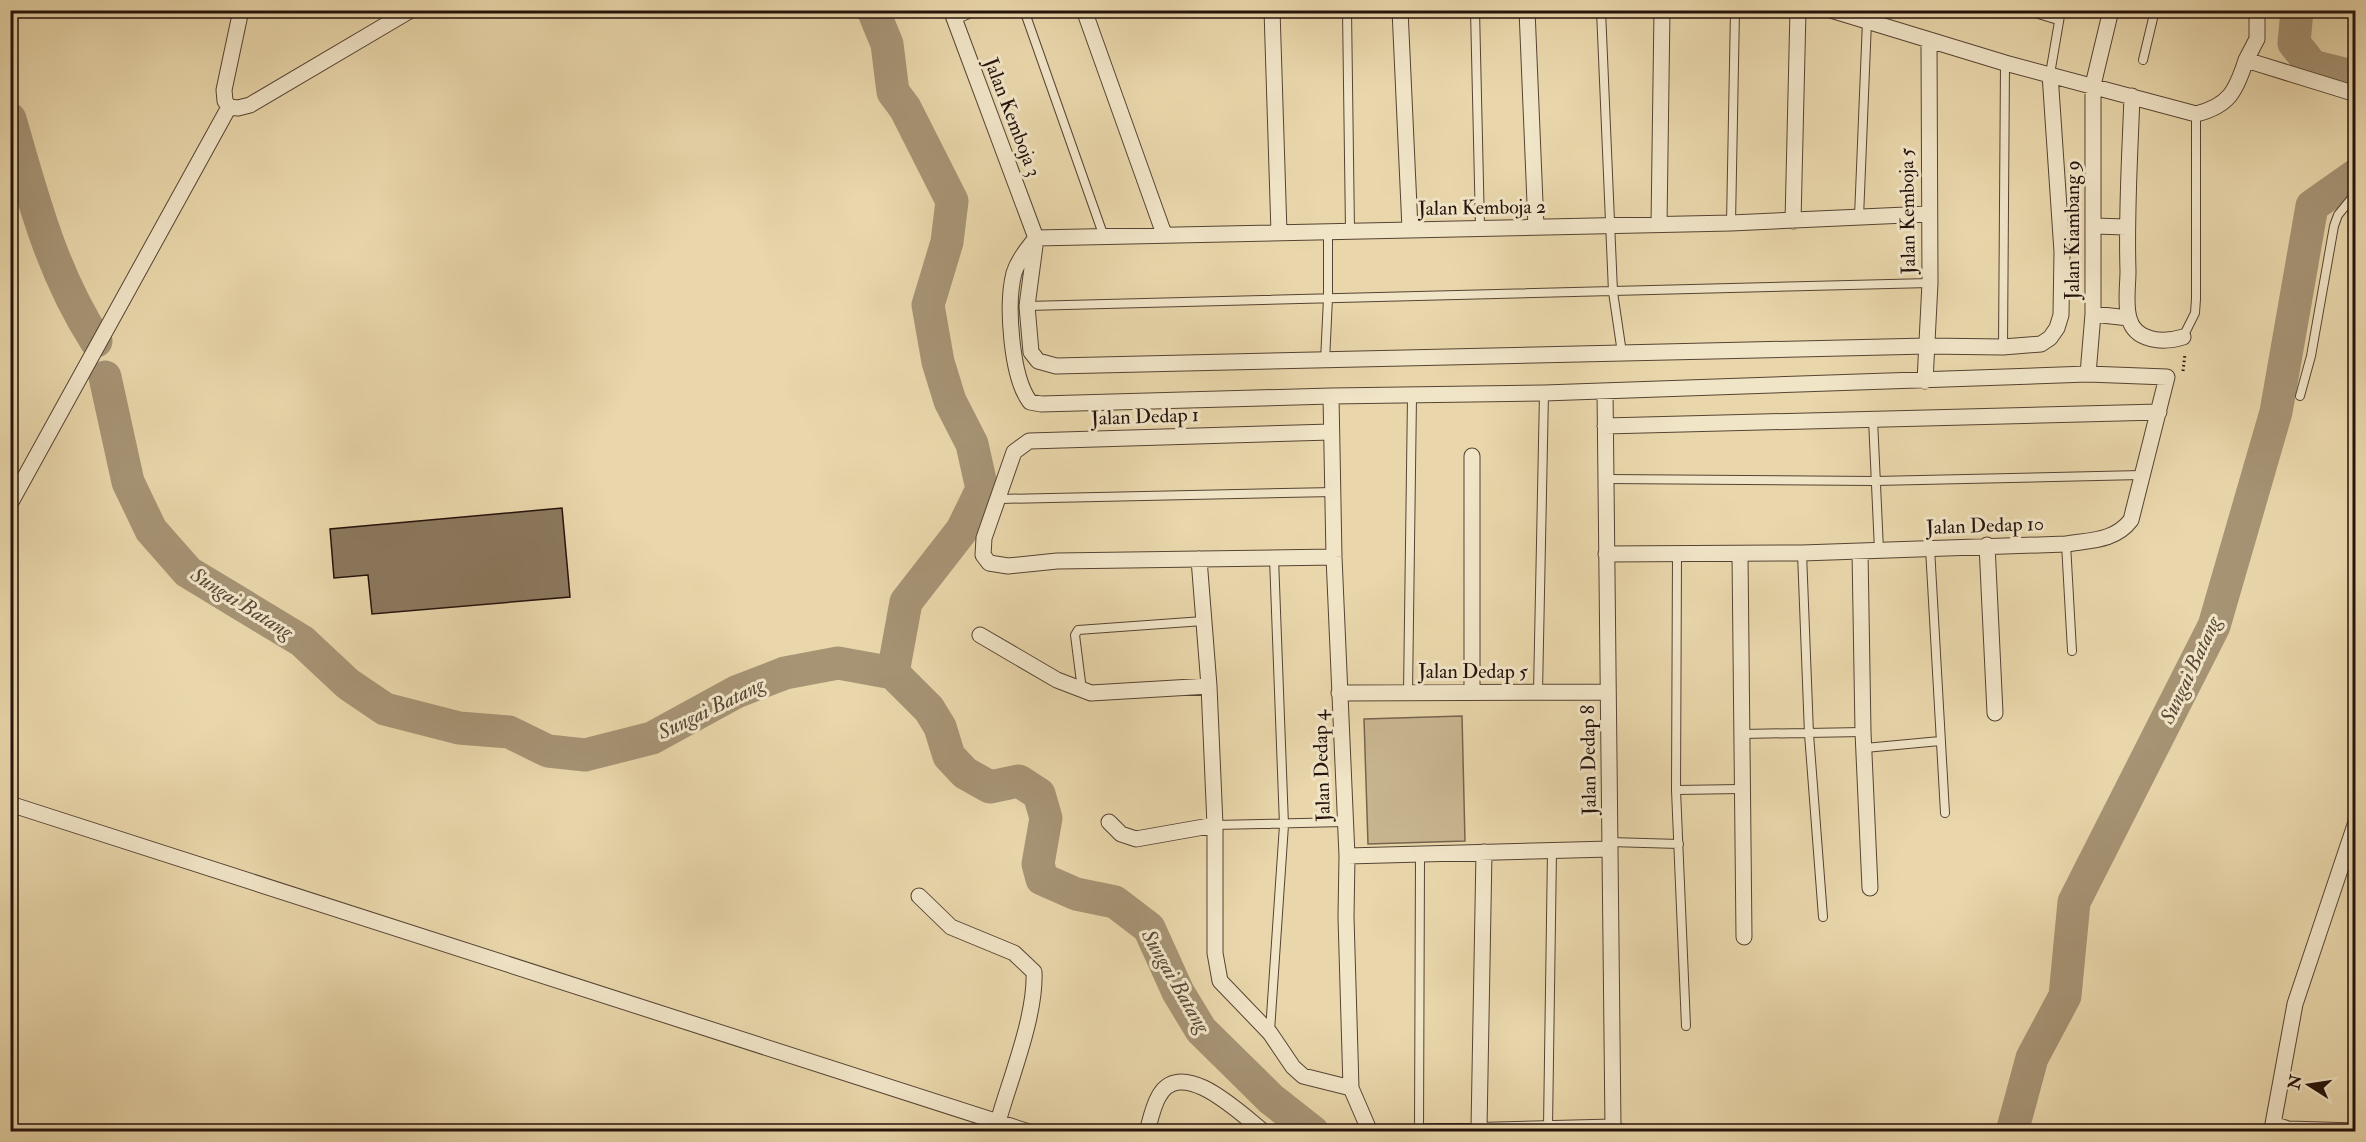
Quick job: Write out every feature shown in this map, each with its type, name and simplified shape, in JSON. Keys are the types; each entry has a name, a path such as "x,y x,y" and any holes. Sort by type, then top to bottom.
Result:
{"street":[{"path":"241,10 224,90 225,101 229,106 238,108 250,105 411,10"},
{"path":"1084,10 1164,234"},
{"path":"1272,10 1279,233"},
{"path":"1400,10 1410,229"},
{"path":"1527,10 1536,227"},
{"path":"1659,224 1662,10"},
{"path":"1793,221 1798,10"},
{"path":"1831,10 2005,63 2196,114 2213,110 2238,86 2246,60 2257,39 2257,10"},
{"name":"Jalan Kiambang 9","path":"2088,374 2093,314 2093,85 2111,10"},
{"name":"Jalan Kemboja 3","path":"953,15 1036,238"},
{"name":"Jalan Kemboja 5","path":"1925,381 1930,283 1929,40"},
{"path":"2246,60 2355,94"},
{"path":"1036,238 1027,306 1031,352 1038,361 1047,365 1325,361 1927,346 2003,347 2041,344 2050,338 2057,328 2061,315 2062,252 2050,74"},
{"path":"2132,96 2126,227 2129,318 2142,335 2153,340 2169,342 2183,337"},
{"path":"10,504 229,106"},
{"name":"Jalan Kemboja 2","path":"1036,238 1103,234 1279,233 1731,223 1859,219 1928,214"},
{"path":"2094,226 2126,227"},
{"path":"1036,238 1014,273 1011,308 1016,362 1022,392 1030,402 1041,404 1544,393 2088,374 2167,377"},
{"path":"2093,314 2129,318"},
{"name":"Jalan Dedap 10","path":"1606,554 1802,553 2066,544 2107,538 2126,527 2132,520 2167,377"},
{"name":"Jalan Dedap 8","path":"1605,391 1612,1127"},
{"name":"Jalan Dedap 4","path":"1331,396 1334,557 1347,856 1346,927 1351,1088 1370,1131"},
{"path":"1605,426 2159,412"},
{"name":"Jalan Dedap 1","path":"1199,559 1058,561 994,565 985,560 983,547 1014,452 1029,441 1331,432"},
{"path":"1472,456 1472,692"},
{"path":"1987,545 1995,712"},
{"path":"1860,551 1870,888"},
{"path":"1740,554 1742,734 1740,789 1744,937"},
{"path":"1334,557 1274,556 1199,559 1209,686 1215,825 1215,953 1220,981 1270,1033 1293,1067 1303,1076 1351,1088"},
{"path":"980,635 1057,680 1083,691 1098,694 1209,686"},
{"name":"Jalan Dedap 5","path":"1339,693 1608,692"},
{"path":"10,804 1029,1131"},
{"path":"1109,822 1121,834 1136,839 1215,825"},
{"path":"2355,822 2295,1004 2269,1128 2355,1131"},
{"path":"1347,856 1552,851 1610,846"},
{"path":"1479,1129 1484,852"},
{"path":"919,896 951,927 1014,953 1034,972 1035,987 1028,1017 998,1122"},
{"path":"1147,1131 1159,1095 1177,1083 1188,1083 1207,1088 1264,1131"},
{"path":"1420,1131 1612,1127"}],"lane":[{"path":"953,15 978,10"},
{"path":"1024,10 1103,234"},
{"path":"1347,10 1350,231"},
{"path":"1475,10 1480,227"},
{"path":"1601,10 1613,292 1623,354"},
{"path":"1731,223 1735,10"},
{"path":"2025,10 2058,20"},
{"path":"2050,74 2061,10"},
{"path":"2143,60 2155,10"},
{"path":"1859,219 1867,21"},
{"path":"2003,347 2005,63"},
{"path":"2183,337 2195,313 2196,299 2196,114"},
{"path":"2300,396 2311,356 2334,226 2338,215 2355,193"},
{"path":"1325,361 1328,232"},
{"path":"1027,306 1930,283"},
{"path":"1538,692 1544,393"},
{"path":"1408,693 1413,396"},
{"path":"1874,419 1879,550"},
{"path":"1606,479 1875,482 2141,476"},
{"path":"1000,499 1334,492"},
{"path":"2066,544 2072,651"},
{"path":"1930,548 1944,813"},
{"path":"1802,553 1809,734 1823,917"},
{"path":"1677,554 1676,790 1686,1026"},
{"path":"1270,1033 1284,825 1274,556"},
{"path":"1083,691 1075,635 1078,630 1203,621"},
{"path":"1742,734 1809,734 1864,740 1940,741"},
{"path":"1676,790 1740,789"},
{"path":"1215,825 1344,822"},
{"path":"1610,846 1679,844"},
{"path":"1548,1127 1552,851"},
{"path":"1420,854 1420,1131"},
{"path":"1612,1127 1645,1131"}],"path":[{"path":"2167,377 2181,380 2185,353 2183,337"}],"shaded area":[{"path":"1462,716 1465,841 1368,844 1364,719"}],"building":[{"path":"562,508 570,597 372,614 368,575 334,578 330,529"}],"waterway":[{"path":"873,10 887,44 893,92 905,108 952,201 947,242 928,305 938,362 950,401 972,444 982,489 962,530 906,602 893,673"},
{"name":"Sungai Batang","path":"2297,10 2294,43 2312,66 2356,77"},
{"name":"Sungai Batang","path":"10,119 35,206 55,261 80,315 96,341"},
{"name":"Sungai Batang","path":"2012,1132 2032,1058 2065,996 2074,902 2214,626 2276,412 2312,206 2356,175"},
{"name":"Sungai Batang","path":"105,377 128,482 151,530 188,572 302,641 348,684 385,709 459,728 509,732 548,751 585,755 652,738 736,692 785,673 838,663 893,673 929,709 940,727 949,756 965,773 990,787 1019,781 1039,794 1046,818 1038,864 1042,879 1076,894 1115,902 1149,928 1178,992 1201,1030 1271,1099 1313,1132"}]}
